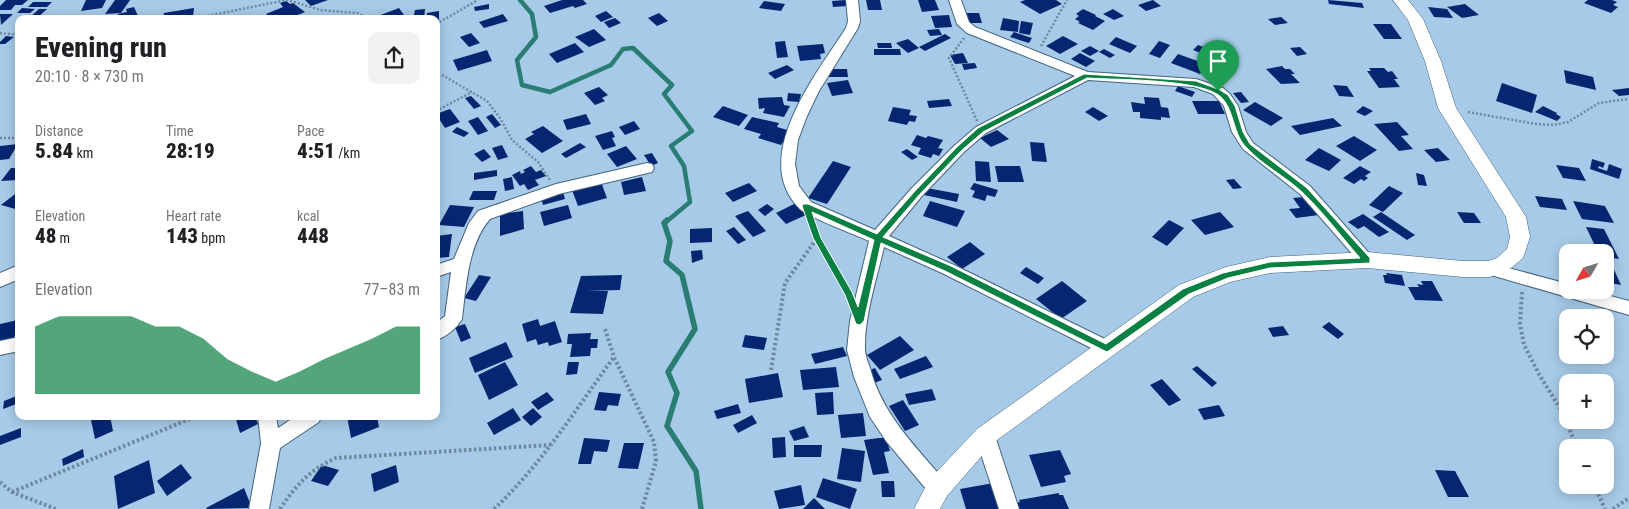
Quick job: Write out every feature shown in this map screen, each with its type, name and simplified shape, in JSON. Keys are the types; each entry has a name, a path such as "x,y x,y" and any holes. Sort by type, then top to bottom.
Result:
{"street":[{"path":"852,0 854,21 852,28 806,99 793,133 788,164 789,183 796,197 806,206 948,269 1107,348"},
{"path":"955,0 963,24 971,30 1086,76 1196,83 1218,91 1231,106 1239,132 1248,146 1305,190 1367,260"},
{"path":"1400,0 1415,19 1433,61 1447,108 1516,217 1520,237 1516,254 1504,263 1490,269"},
{"path":"938,488 893,435 877,411 863,377 856,350 860,321 878,238 917,192 959,149 981,130 1086,76"},
{"path":"440,329 453,318 461,263 477,223 484,214 556,189 647,168"},
{"path":"927,509 938,488 985,436 1186,291 1226,275 1270,265 1367,260 1463,269 1490,269 1629,308"},
{"path":"440,270 461,263"},
{"path":"0,281 15,273"},
{"path":"0,348 15,345"},
{"path":"259,509 271,443 267,420"},
{"path":"271,443 306,420"},
{"path":"985,436 1009,509"}],"path":[{"path":"212,15 287,0 314,9 361,13 364,15"},
{"path":"440,22 478,0"},
{"path":"1035,55 1067,0"},
{"path":"971,30 950,53 949,58 981,130"},
{"path":"0,33 15,35"},
{"path":"442,75 486,101 500,118 512,140 538,162 556,189"},
{"path":"440,109 472,92"},
{"path":"1447,108 1536,124 1554,125 1568,122 1598,103 1628,99"},
{"path":"0,138 15,138"},
{"path":"806,206 817,238 849,294 860,321"},
{"path":"771,370 785,283 817,238"},
{"path":"1522,277 1520,324 1524,345 1540,376 1563,413 1573,439"},
{"path":"605,329 614,357 654,442 656,461 642,509"},
{"path":"494,509 514,490 550,445 614,357"},
{"path":"12,492 188,420"},
{"path":"280,509 305,474 322,463 336,458 550,445"},
{"path":"0,482 12,492 51,509 56,509"},
{"path":"1598,494 1605,509"},
{"path":"1613,509 1629,498"}],"building":[{"path":"6,0 28,0 22,5 15,5 11,10 0,10 0,6"},
{"path":"86,0 106,0 102,8 81,11"},
{"path":"115,0 130,0 121,13 105,14"},
{"path":"305,0 328,0 311,6"},
{"path":"562,0 583,0 587,4 550,13 544,6"},
{"path":"846,0 847,6 833,7 832,1"},
{"path":"866,0 880,0 882,10 868,10"},
{"path":"918,0 935,0 939,10 922,12"},
{"path":"1025,0 1056,0 1062,4 1040,14 1020,2"},
{"path":"1153,0 1161,6 1146,11 1138,5"},
{"path":"1328,0 1362,3 1364,8 1329,4"},
{"path":"1588,0 1612,0 1617,2 1613,5 1618,7 1611,13 1584,3"},
{"path":"286,1 290,4 293,3 305,12 298,15 266,14 283,7 280,3"},
{"path":"764,1 785,4 781,11 759,8"},
{"path":"33,2 52,2 47,7 28,7"},
{"path":"489,4 489,9 475,11 474,7"},
{"path":"1465,4 1479,15 1462,18 1447,7"},
{"path":"134,7 138,15 118,15 127,12 126,9"},
{"path":"1428,7 1447,9 1453,18 1434,17"},
{"path":"22,8 35,9 30,13 17,13"},
{"path":"194,8 193,15 164,15 164,13"},
{"path":"399,8 404,15 381,15"},
{"path":"39,9 47,9 40,15 32,15"},
{"path":"425,9 424,15 414,15 415,10"},
{"path":"1083,9 1105,21 1093,30 1078,23 1080,22 1075,19 1079,16 1076,14"},
{"path":"1113,9 1124,16 1114,20 1103,14"},
{"path":"439,11 439,15 427,15 427,13"},
{"path":"606,11 613,17 601,22 595,16"},
{"path":"659,13 668,21 657,26 648,18"},
{"path":"964,13 979,13 982,23 966,23"},
{"path":"0,14 13,14 1,25"},
{"path":"503,14 508,21 484,28 479,22"},
{"path":"949,15 952,27 935,28 931,16"},
{"path":"1281,17 1288,23 1275,25 1268,19"},
{"path":"615,18 621,23 609,28 604,22"},
{"path":"1003,18 1019,21 1018,32 1000,30"},
{"path":"1021,21 1033,23 1030,35 1019,33"},
{"path":"1373,24 1391,24 1402,39 1384,39"},
{"path":"594,29 606,40 589,47 575,37"},
{"path":"939,29 942,35 930,36 927,30"},
{"path":"1014,32 1032,38 1029,43 1010,37"},
{"path":"471,33 480,43 469,47 460,37"},
{"path":"945,34 951,38 925,51 919,47"},
{"path":"6,36 14,37 5,44 0,44 0,42"},
{"path":"1063,36 1078,44 1060,54 1046,46"},
{"path":"1116,37 1137,46 1130,53 1109,44"},
{"path":"908,39 919,48 908,53 896,43"},
{"path":"785,41 788,57 777,58 775,42"},
{"path":"1159,41 1170,45 1160,58 1149,54"},
{"path":"575,43 584,52 557,63 549,54"},
{"path":"877,43 891,43 892,48 878,48"},
{"path":"823,44 825,53 820,54 821,59 800,61 797,46"},
{"path":"1198,45 1219,53 1214,58 1193,50"},
{"path":"1090,46 1099,51 1090,56 1081,51"},
{"path":"1300,47 1307,54 1297,56 1290,48"},
{"path":"874,49 900,49 901,55 874,55"},
{"path":"1104,49 1115,55 1110,58 1099,52"},
{"path":"487,50 492,61 458,71 453,60"},
{"path":"963,53 968,63 955,64 950,55"},
{"path":"1080,53 1095,61 1086,67 1071,59"},
{"path":"1178,54 1208,65 1200,74 1171,63"},
{"path":"975,63 977,68 964,70 962,64"},
{"path":"787,65 794,70 775,79 768,73"},
{"path":"1211,66 1221,69 1215,79 1205,75"},
{"path":"1282,66 1285,69 1290,69 1295,74 1291,74 1300,83 1281,84 1266,69"},
{"path":"1369,68 1384,68 1388,72 1392,71 1398,79 1394,79 1400,87 1379,88 1367,71 1371,71"},
{"path":"826,69 847,69 848,77 826,77"},
{"path":"1564,70 1593,77 1596,90 1566,83"},
{"path":"848,80 853,93 832,96 827,83"},
{"path":"1502,83 1537,95 1532,113 1496,101"},
{"path":"1333,85 1347,86 1354,97 1339,96"},
{"path":"1178,86 1195,92 1192,97 1175,91"},
{"path":"599,87 608,95 602,98 605,101 595,105 584,93"},
{"path":"1629,88 1629,95 1619,96 1612,90"},
{"path":"1241,92 1249,102 1241,103 1233,93"},
{"path":"788,93 801,94 799,102 787,101"},
{"path":"471,96 481,106 474,109 465,98"},
{"path":"782,97 784,105 790,106 784,117 763,113 765,108 759,109 758,98"},
{"path":"1144,97 1159,98 1161,107 1168,108 1170,118 1161,117 1161,120 1140,118 1140,112 1133,112 1131,102 1145,104"},
{"path":"949,99 952,106 929,108 927,101"},
{"path":"1192,101 1219,101 1225,114 1198,114"},
{"path":"1255,102 1283,118 1271,126 1243,110"},
{"path":"723,106 748,115 739,126 713,117"},
{"path":"1363,106 1373,111 1365,116 1356,112"},
{"path":"1543,106 1561,117 1557,121 1535,112"},
{"path":"893,107 911,110 909,115 917,116 915,122 909,121 907,125 888,121"},
{"path":"1093,107 1108,116 1099,121 1085,112"},
{"path":"450,109 460,122 445,128 440,120 440,113"},
{"path":"492,114 501,125 495,128 486,117"},
{"path":"586,114 591,124 567,130 563,120"},
{"path":"478,117 488,131 478,135 468,121"},
{"path":"752,117 779,123 777,127 791,131 781,145 758,138 761,134 744,129"},
{"path":"1333,118 1342,126 1300,135 1291,126"},
{"path":"634,121 640,129 625,135 619,127"},
{"path":"1397,122 1409,135 1401,136 1413,149 1399,151 1374,124"},
{"path":"543,126 563,141 542,153 525,139 534,134 531,132"},
{"path":"457,127 469,133 464,137 452,132"},
{"path":"997,130 1009,139 991,147 980,138"},
{"path":"612,131 615,137 612,138 616,146 603,150 595,136"},
{"path":"917,135 943,140 938,148 943,149 939,156 933,154 931,158 918,154 921,148 911,145"},
{"path":"1354,136 1377,150 1360,161 1336,146"},
{"path":"1030,142 1044,143 1047,162 1032,161"},
{"path":"580,143 586,147 566,158 561,154"},
{"path":"15,144 15,149 9,159 0,160 0,146"},
{"path":"502,145 508,157 498,160 492,148"},
{"path":"626,146 637,159 617,167 607,154"},
{"path":"1319,148 1341,160 1329,171 1305,160"},
{"path":"1438,148 1450,160 1436,162 1424,150"},
{"path":"484,149 491,157 482,162 474,154"},
{"path":"907,149 918,157 912,160 901,152"},
{"path":"652,153 658,163 651,166 644,155"},
{"path":"1592,159 1605,163 1603,168 1599,166 1598,168 1607,171 1609,164 1622,169 1619,179 1590,169"},
{"path":"833,161 851,167 827,204 808,198"},
{"path":"975,161 989,162 991,182 976,181"},
{"path":"1556,165 1579,168 1586,181 1563,178"},
{"path":"531,166 536,172 541,170 546,176 535,180 539,185 528,190 524,184 520,186 512,175 520,171 521,174 525,172 523,170"},
{"path":"995,166 1020,166 1024,182 998,182"},
{"path":"1360,166 1371,172 1365,176 1368,178 1364,181 1361,179 1354,184 1343,178"},
{"path":"11,168 15,168 15,180 1,181"},
{"path":"497,170 497,176 474,180 474,173"},
{"path":"1416,173 1424,175 1427,186 1418,185"},
{"path":"512,177 514,189 505,191 503,179"},
{"path":"642,177 646,191 624,195 621,182"},
{"path":"1234,179 1242,188 1233,189 1226,180"},
{"path":"601,182 607,198 578,206 572,190"},
{"path":"749,183 757,191 733,202 725,193"},
{"path":"974,183 998,190 995,197 987,195 985,201 972,197 975,191 970,189"},
{"path":"1389,186 1403,193 1383,212 1369,205"},
{"path":"927,188 959,194 957,202 924,195"},
{"path":"473,191 497,191 494,200 469,200"},
{"path":"563,192 565,199 543,205 541,197"},
{"path":"15,194 15,209 1,205"},
{"path":"1535,196 1562,199 1567,210 1540,207"},
{"path":"1304,197 1319,215 1296,218 1289,209 1300,208 1293,198"},
{"path":"930,201 965,211 957,227 923,216"},
{"path":"1573,201 1605,206 1614,223 1582,219"},
{"path":"796,203 806,215 786,224 776,213"},
{"path":"767,204 774,209 765,216 758,210"},
{"path":"450,205 474,207 464,227 440,225"},
{"path":"568,205 572,218 544,226 540,212"},
{"path":"523,211 524,229 500,236 500,214"},
{"path":"748,211 766,231 753,237 735,216"},
{"path":"1220,212 1234,227 1205,235 1191,220"},
{"path":"1381,212 1415,235 1407,240 1373,217"},
{"path":"1457,212 1474,213 1481,223 1464,223"},
{"path":"1363,214 1389,232 1379,237 1364,226 1358,229 1348,222"},
{"path":"1169,220 1184,228 1167,246 1152,237"},
{"path":"734,227 746,240 738,244 726,231"},
{"path":"1586,227 1604,229 1612,244 1594,244"},
{"path":"712,228 712,242 690,243 690,229"},
{"path":"452,234 449,257 440,258 440,236"},
{"path":"970,242 985,254 962,269 947,257"},
{"path":"1614,249 1619,259 1614,258"},
{"path":"702,250 703,259 692,263 691,251"},
{"path":"1026,267 1044,278 1038,284 1020,273"},
{"path":"1614,270 1621,285 1614,284"},
{"path":"1386,273 1402,275 1405,286 1385,283 1383,275 1387,275"},
{"path":"479,275 491,277 476,301 464,298"},
{"path":"622,275 620,290 586,291 608,291 603,314 570,313 581,276"},
{"path":"1062,281 1087,301 1061,319 1036,299"},
{"path":"1421,281 1432,281 1443,301 1415,300 1408,287 1419,287 1417,284 1423,285"},
{"path":"538,319 540,326 555,321 562,342 549,346 548,342 538,345 536,339 527,342 522,324"},
{"path":"15,321 13,344 0,347 0,324"},
{"path":"1329,322 1344,334 1338,339 1322,327"},
{"path":"465,324 471,338 461,342 455,327"},
{"path":"1283,326 1289,335 1273,337 1268,328"},
{"path":"591,333 590,339 598,339 597,348 591,348 590,356 570,357 572,344 567,344 568,334"},
{"path":"745,335 767,338 764,350 742,347"},
{"path":"900,336 914,350 880,370 867,355"},
{"path":"506,342 513,357 475,373 469,358"},
{"path":"843,347 847,356 815,364 811,354"},
{"path":"926,356 933,367 900,379 894,369"},
{"path":"505,362 518,385 489,400 478,375"},
{"path":"568,362 579,362 577,374 566,375"},
{"path":"1197,366 1217,383 1212,387 1192,369"},
{"path":"836,367 839,387 803,390 800,370"},
{"path":"875,368 882,380 869,385 862,373"},
{"path":"778,373 783,397 749,403 745,379"},
{"path":"1162,379 1181,400 1169,406 1150,385"},
{"path":"932,389 936,400 909,405 905,394"},
{"path":"547,392 554,400 538,410 531,402"},
{"path":"599,392 621,394 618,406 608,405 606,411 594,410"},
{"path":"833,392 834,414 817,415 815,393"},
{"path":"15,397 15,404 3,409 4,401"},
{"path":"903,400 919,425 905,431 889,406"},
{"path":"738,404 741,413 717,419 714,411"},
{"path":"1219,405 1225,416 1204,420 1198,409"},
{"path":"513,408 521,420 494,435 487,423"},
{"path":"533,408 542,417 531,426 522,417"},
{"path":"863,413 866,436 841,438 838,415"},
{"path":"752,415 757,423 738,433 733,425"},
{"path":"91,420 111,420 113,431 95,439"},
{"path":"236,420 256,420 258,424 240,433"},
{"path":"348,420 378,420 379,427 351,438"},
{"path":"804,426 809,437 794,441 789,431"},
{"path":"21,428 21,437 0,445 0,436"},
{"path":"785,437 786,457 773,458 772,438"},
{"path":"584,438 610,440 607,452 594,451 591,464 578,464"},
{"path":"886,438 890,451 884,452 889,473 873,475 864,440"},
{"path":"624,443 644,443 638,469 618,468"},
{"path":"794,445 822,445 821,457 794,457"},
{"path":"842,448 865,451 861,482 837,479"},
{"path":"83,449 84,457 63,466 62,459"},
{"path":"1060,450 1071,474 1064,476 1066,482 1041,487 1029,455"},
{"path":"149,460 155,493 118,509 114,476"},
{"path":"181,464 192,478 167,496 157,481"},
{"path":"322,465 339,470 328,486 311,481"},
{"path":"396,465 399,482 374,492 371,474"},
{"path":"1435,470 1455,471 1469,497 1448,497"},
{"path":"823,478 857,489 850,509 816,497"},
{"path":"881,481 894,481 895,497 882,497"},
{"path":"994,483 1003,509 966,509 960,489"},
{"path":"801,485 805,505 779,509 774,491"},
{"path":"244,488 252,508 206,508"},
{"path":"1059,493 1059,495 1063,495 1069,509 1017,509 1015,503 1020,502 1019,500"},
{"path":"814,498 825,509 803,509"}],"waterway":[{"path":"520,0 532,14 536,37 517,60 522,85 550,92 611,65 623,49 633,48 672,85 664,94 692,131 671,146 684,166 690,202 666,222"},
{"path":"667,220 664,223 670,241 666,261 682,275 695,329 668,372 677,393 667,426 696,471 701,509"}],"route":[{"path":"1218,91 1196,83 1086,76 981,130 959,149 917,192 878,238 860,321 849,294 817,238 806,206 878,238 948,269 1107,348 1186,291 1226,275 1270,265 1367,260 1305,190 1248,146 1239,132 1231,106 1218,91"}]}
